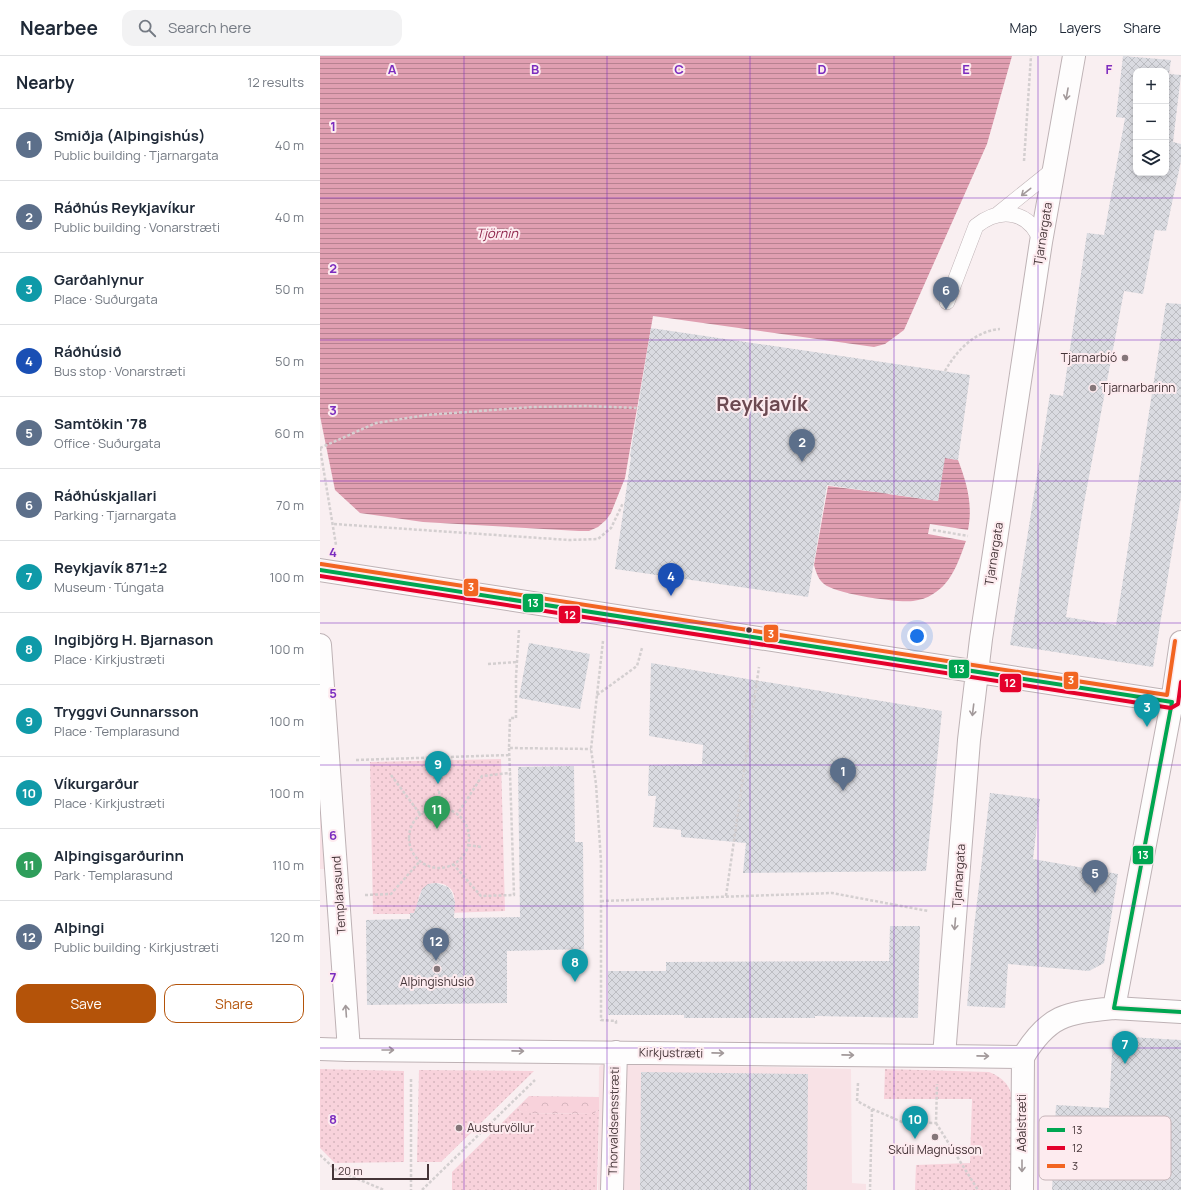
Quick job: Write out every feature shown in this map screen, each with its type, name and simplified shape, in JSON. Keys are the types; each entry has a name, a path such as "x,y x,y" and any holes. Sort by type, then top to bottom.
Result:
{"street":[{"name":"Tjarnargata","path":"944,1056 969,740 977,672 1041,242 1074,56"},
{"path":"330,572 1172,702"},
{"path":"1114,1008 1172,702 1181,642"},
{"name":"Templarasund","path":"320,645 329,760 329,877 349,1050"},
{"path":"1022,1057 1033,1040 1056,1019 1079,1012 1114,1008 1181,1012"},
{"name":"Kirkjustræti","path":"320,1049 1022,1057"},
{"name":"Thorvaldsensstræti","path":"612,1190 616,1052"},
{"name":"Aðalstræti","path":"1022,1057 1022,1190"}],"lane":[{"path":"998,214 1054,169"},
{"path":"947,302 976,226 986,218 998,214 1011,214 1021,217 1031,224 1038,232 1041,242"}],"path":[{"path":"1030,188 1023,172 1031,56"},
{"path":"945,371 963,346 989,330 1001,329"},
{"path":"330,572 334,524 320,448 376,423 427,415 532,407 640,408"},
{"path":"334,524 569,540 598,539 611,528 623,503"},
{"path":"933,530 969,536"},
{"path":"605,614 591,748 596,784 601,862 601,1020 616,1020 616,1052"},
{"path":"597,695 637,666 650,621"},
{"path":"453,864 481,896 514,895 509,748 510,718 516,718 517,662 520,626"},
{"path":"726,896 763,638"},
{"path":"488,664 517,662"},
{"path":"509,748 591,748"},
{"path":"329,760 510,755"},
{"path":"457,815 482,776 510,773"},
{"path":"391,775 420,814"},
{"path":"439,791 440,808"},
{"path":"440,808 457,815 467,828 468,845 465,853 453,864 436,868 427,866 420,861 413,852 409,843 409,832 413,822 420,814 430,809 440,808"},
{"path":"468,845 481,847"},
{"path":"391,894 420,861"},
{"path":"601,901 832,893 956,916"},
{"path":"411,1050 411,1190"},
{"path":"858,1055 857,1101 902,1122 936,1123"},
{"path":"422,1190 536,1080"},
{"path":"937,1083 936,1123 978,1190"},
{"path":"870,1190 872,1109"},
{"path":"320,1155 336,1170 384,1190"}],"shaded area":[{"path":"320,710 331,869 320,869"},
{"path":"603,1063 851,1069 852,1183 866,1184 866,1190 598,1190 599,1067"}],"green space":[{"path":"501,759 505,911 448,913 454,902 452,890 447,886 436,883 425,887 421,892 418,900 417,914 373,914 370,762"},
{"path":"320,1069 404,1071 404,1162 335,1163 320,1148"},
{"path":"885,1069 989,1072 1003,1080 1011,1091 1013,1102 1011,1190 915,1190 916,1165 970,1163 972,1099 884,1099"},
{"path":"419,1070 534,1071 441,1162 417,1162"},
{"path":"529,1096 599,1097 599,1109 594,1114 523,1113 518,1107"},
{"path":"518,1107 520,1111 524,1113 594,1114 599,1109 597,1190 452,1190 452,1172"}],"water":[{"name":"Tjörnin","path":"320,56 1012,56 987,144 904,330 885,344 874,347 653,316 625,478 611,513 606,520 598,527 589,531 579,531 423,522 360,513 335,490 320,416"},
{"path":"934,456 958,460 968,494 970,512 968,530 930,524 928,534 966,541 961,556 945,584 926,598 916,601 894,601 853,594 831,588 824,584 816,573 814,565 828,486 875,492 879,465 892,467 888,494 938,501 942,474"}],"building":[{"path":"1123,56 1171,60 1169,74 1181,75 1173,142 1181,144 1181,161 1166,231 1155,230 1143,294 1124,291 1084,503 1066,617 1116,625 1166,303 1181,304 1181,497 1153,667 1010,645 1050,394 1063,396 1087,233 1104,235 1125,118 1116,117"},
{"path":"651,328 970,375 958,460 945,458 938,501 827,485 808,597 615,569 630,456"},
{"path":"529,643 590,654 580,709 519,698"},
{"path":"651,663 942,711 926,871 743,873 746,843 681,837 681,830 653,827 656,796 648,796 649,765 702,764 703,745 649,736"},
{"path":"574,766 575,842 583,842 584,949 507,951 507,1003 367,1005 366,920 410,919 410,913 414,913 422,889 428,884 436,883 448,887 455,902 454,918 520,917 518,767"},
{"path":"990,793 1040,799 1033,859 1118,874 1104,963 1089,971 1008,964 1005,1008 967,1006 974,927"},
{"path":"890,926 920,926 918,1018 815,1016 815,1018 684,1018 684,1015 608,1015 608,971 666,971 666,962 889,961"},
{"path":"1113,1036 1181,1040 1181,1190 1052,1190 1052,1180 1171,1180 1171,1116 1055,1116 1056,1105 1109,1108"},
{"path":"641,1072 808,1074 807,1190 640,1190"}],"transit line":[{"name":"3","path":"321,564 1167,695 1175,641"},
{"name":"13","path":"320,570 1172,702"},
{"name":"12","path":"320,576 1171,708 1178,704 1181,682"},
{"name":"13","path":"1114,1008 1172,702"},
{"name":"13","path":"1114,1008 1181,1012"}],"place":[{"name":"Ráðhúskjallari","path":"946,310"},
{"name":"Tjarnarbíó","path":"1125,358"},
{"name":"Tjarnarbarinn","path":"1093,388"},
{"name":"Ráðhús Reykjavíkur","path":"802,462"},
{"name":"Ráðhúsið","path":"671,596"},
{"name":"Garðahlynur","path":"1147,727"},
{"name":"Tryggvi Gunnarsson","path":"438,784"},
{"name":"Smiðja (Alþingishús)","path":"843,791"},
{"name":"Alþingisgarðurinn","path":"437,829"},
{"name":"Samtökin '78","path":"1095,893"},
{"name":"Alþingi","path":"436,961"},
{"name":"Alþingishúsið","path":"437,969"},
{"name":"Ingibjörg H. Bjarnason","path":"575,982"},
{"name":"Reykjavík 871±2","path":"1125,1064"},
{"name":"Austurvöllur","path":"459,1128"},
{"name":"Skúli Magnússon","path":"935,1137"},
{"name":"Víkurgarður","path":"915,1139"}],"district":[{"name":"Reykjavík","path":"762,404"}]}
